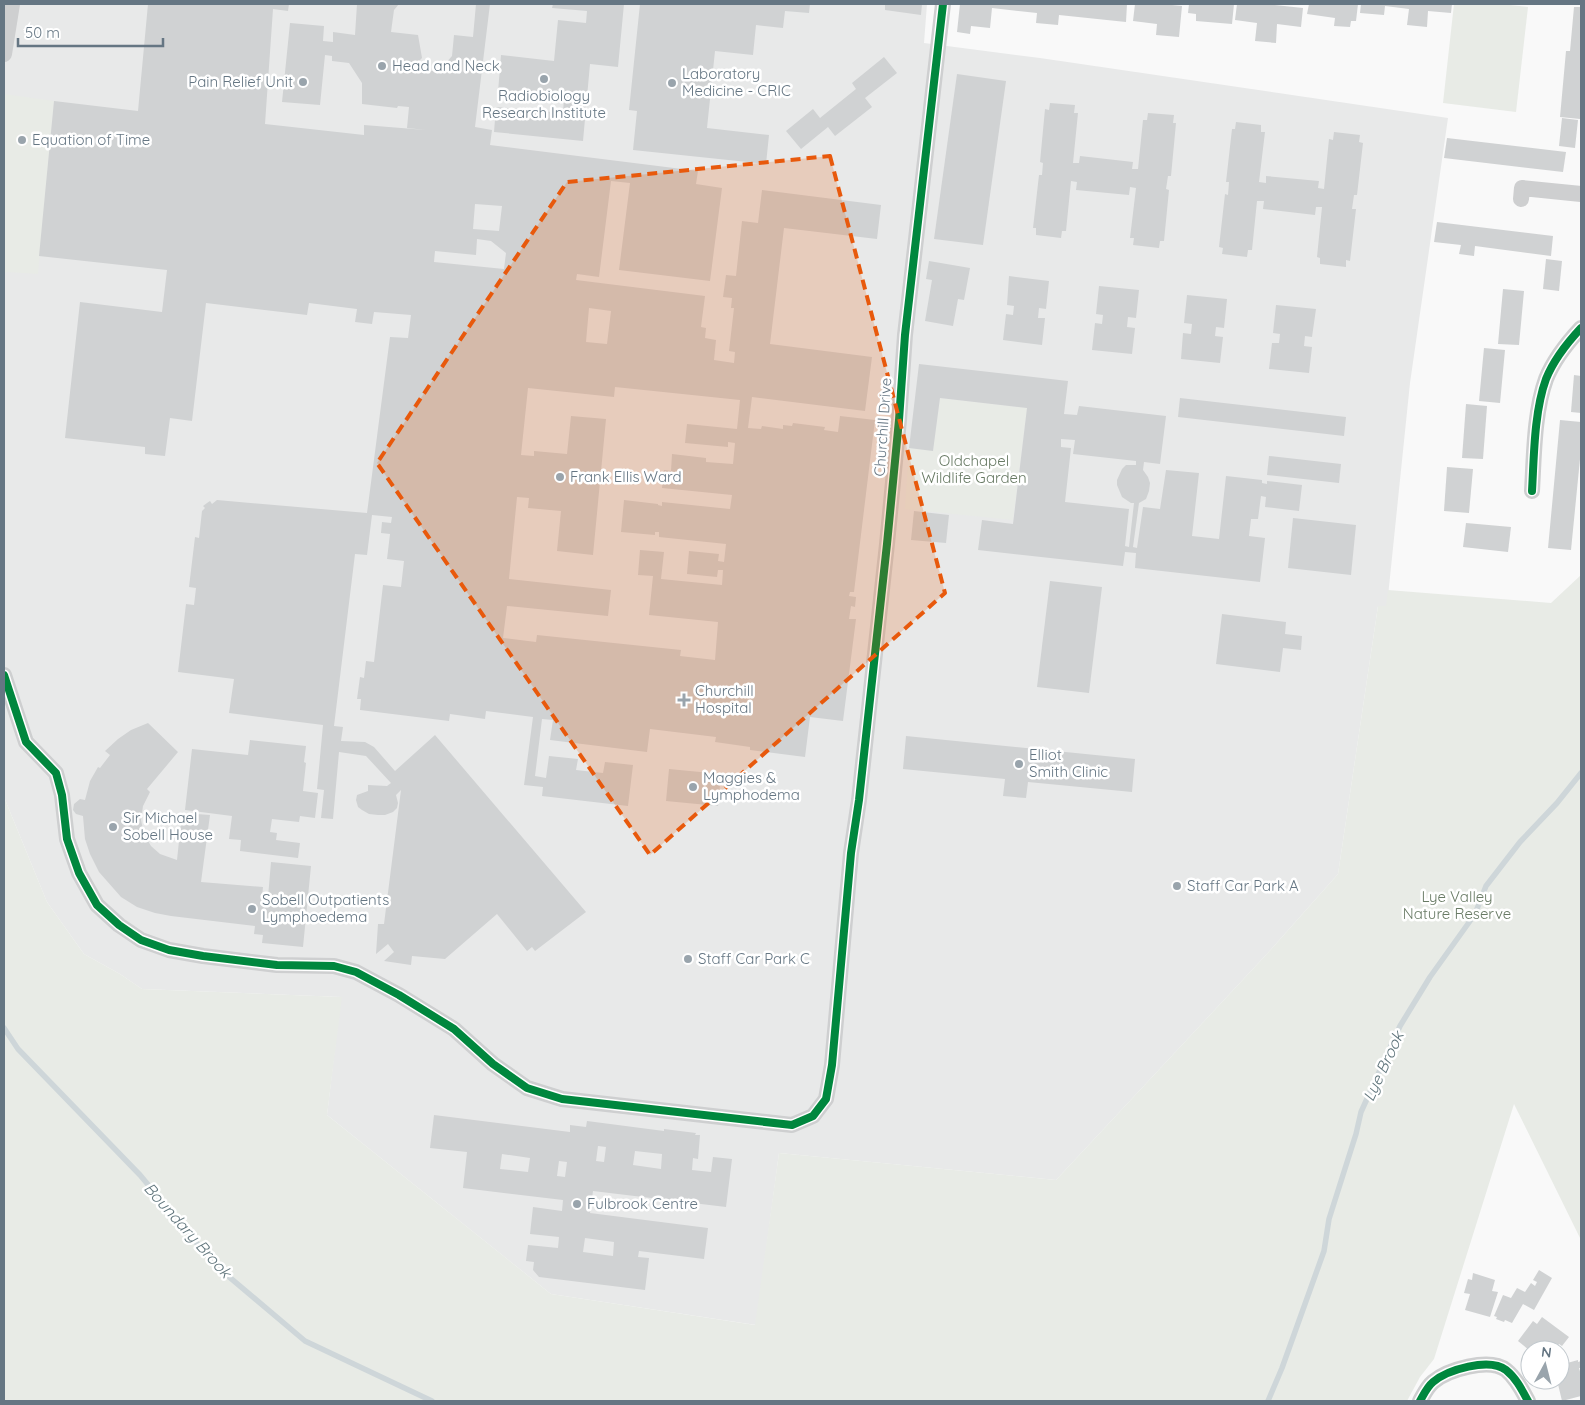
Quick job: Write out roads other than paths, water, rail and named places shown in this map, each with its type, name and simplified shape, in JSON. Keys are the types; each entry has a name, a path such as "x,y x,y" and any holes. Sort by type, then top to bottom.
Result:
{"street":[{"path":"4,54 12,4"},
{"name":"Churchill Drive","path":"4,675 26,742 56,774 62,795 67,839 78,873 97,905 141,940 170,950 203,956 277,965 334,966 356,972 454,1028 494,1064 527,1088 562,1098 792,1125 813,1116 826,1099 832,1065 851,853 879,621 899,420 905,335 943,4"},
{"path":"1521,199 1522,188 1581,194"},
{"path":"1532,492 1541,397 1546,378 1561,352 1581,328"},
{"path":"1420,1401 1433,1382 1446,1373 1472,1366 1490,1364 1504,1368 1520,1385 1528,1401"}],"waterway":[{"name":"Lye Brook","path":"1268,1401 1282,1368 1324,1251 1329,1219 1356,1134 1361,1112 1400,1026 1430,977 1475,914 1486,886 1520,842 1557,803 1581,773"},
{"name":"Boundary Brook","path":"4,1028 18,1049 140,1175 215,1265 305,1341 432,1401"}],"place":[{"name":"Head and Neck","path":"382,66"},
{"name":"Radiobiology Research Institute","path":"544,79"},
{"name":"Pain Relief Unit","path":"303,82"},
{"name":"Laboratory Medicine - CRIC","path":"672,83"},
{"name":"Equation of Time","path":"22,140"},
{"name":"Frank Ellis Ward","path":"560,477"},
{"name":"Churchill Hospital","path":"684,700"},
{"name":"Elliot Smith Clinic","path":"1019,764"},
{"name":"Maggies & Lymphodema","path":"693,787"},
{"name":"Sir Michael Sobell House","path":"113,827"},
{"name":"Staff Car Park A","path":"1177,886"},
{"name":"Sobell Outpatients Lymphoedema","path":"252,909"},
{"name":"Staff Car Park C","path":"688,959"},
{"name":"Fulbrook Centre","path":"577,1204"}],"park label":[{"name":"Oldchapel Wildlife Garden","path":"974,470"},
{"name":"Lye Valley Nature Reserve","path":"1457,906"}]}
